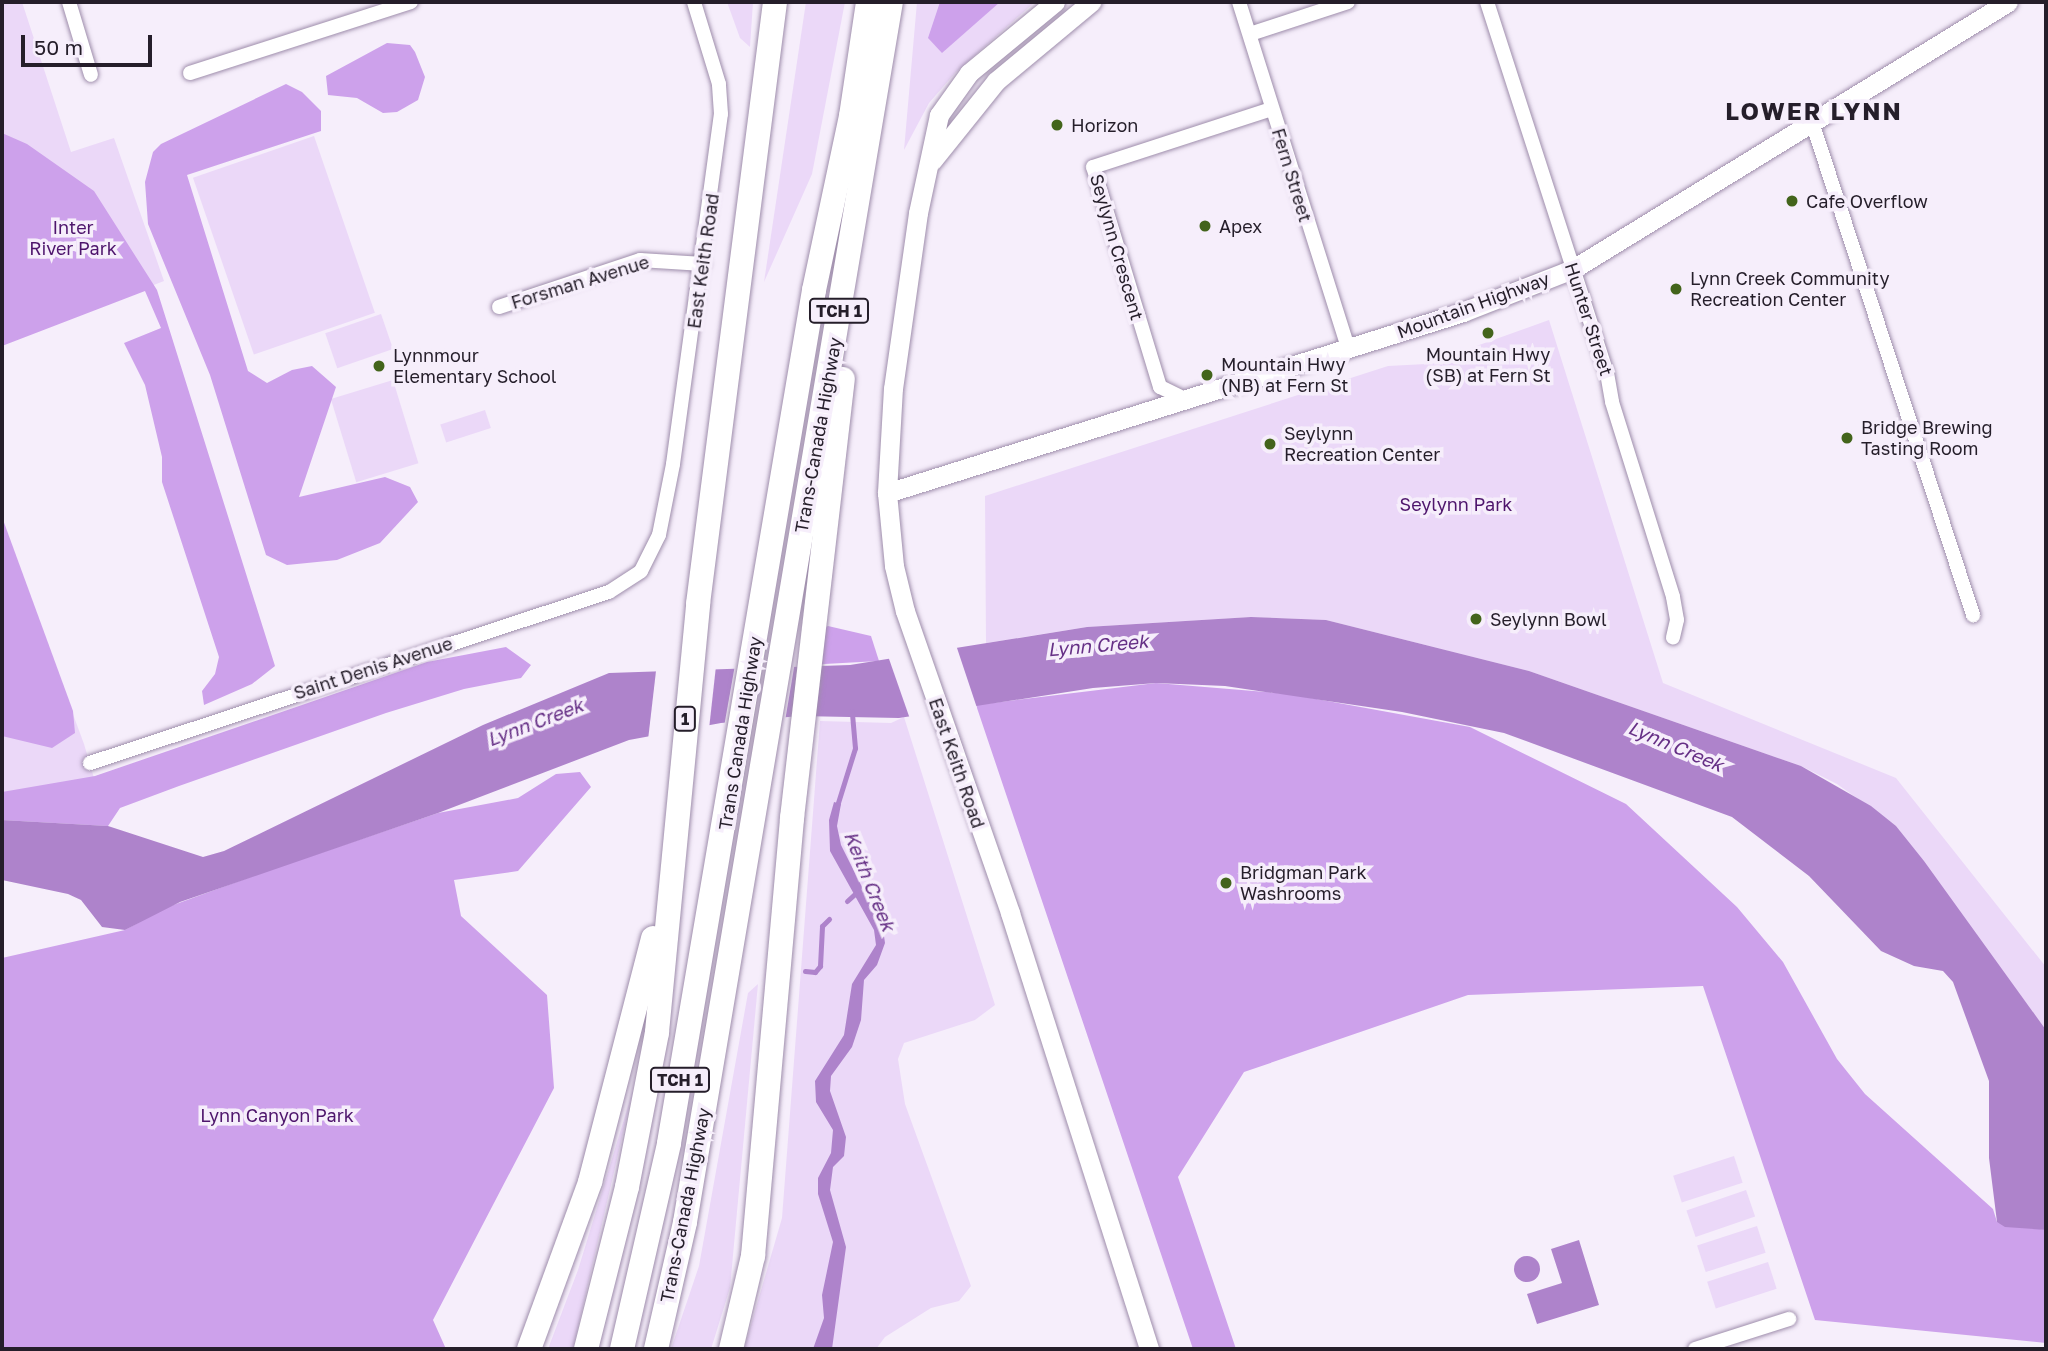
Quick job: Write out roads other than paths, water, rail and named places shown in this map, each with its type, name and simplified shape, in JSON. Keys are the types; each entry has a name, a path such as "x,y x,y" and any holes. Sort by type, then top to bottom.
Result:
{"highway":[{"name":"1","path":"670,866 698,604 775,2"},
{"name":"Trans Canada Highway","path":"622,1349 668,1143 814,290 851,116 868,2"},
{"name":"Trans-Canada Highway","path":"785,620 891,2"},
{"path":"731,1349 753,1256 792,818 819,611 863,165"},
{"name":"Trans Canada Highway","path":"752,812 785,620"},
{"name":"Trans-Canada Highway","path":"656,1349 685,1222 752,812"},
{"path":"529,1349 555,1287 594,1168 670,866"},
{"path":"586,1349 627,1187 657,1031 670,866"}],"main road":[{"name":"East Keith Road","path":"1055,2 991,53 953,92 939,115 932,161 918,213 893,388 887,493 894,566 905,611 1149,1349"},
{"path":"932,161 996,81 1091,2"},
{"name":"Mountain Highway","path":"887,493 1463,312 1573,269 2008,2"}],"street":[{"path":"69,2 91,75"},
{"path":"190,73 411,2"},
{"name":"East Keith Road","path":"649,561 659,535 673,464 703,264 721,97 694,2"},
{"name":"Fern Street","path":"1239,2 1348,348"},
{"path":"1250,34 1348,2"},
{"name":"Hunter Street","path":"1487,2 1573,269 1673,597 1677,620 1673,638"},
{"name":"Seylynn Crescent","path":"1160,387 1093,167 1272,109"},
{"path":"1812,122 1973,615"},
{"name":"Forsman Avenue","path":"499,307 640,260 703,264"},
{"path":"1145,413 1160,387 1187,400"},
{"name":"Saint Denis Avenue","path":"90,763 609,592 632,580 649,561"},
{"path":"1695,1349 1789,1319"}],"water":[{"name":"Lynn Creek","path":"1251,617 1326,620 1529,671 1801,766 1871,806 1896,826 1924,861 2046,1030 2046,1230 2005,1227 1997,1222 1989,1158 1989,1081 1953,982 1943,971 1914,966 1881,951 1809,876 1732,817 1504,733 1402,712 1225,686 1156,683 1093,688 899,718 800,716 721,723 629,740 438,813 180,902 125,930 102,927 81,900 68,894 2,880 2,820 108,826 203,857 224,851 483,725 609,673 850,665 1087,627"},
{"path":"834,802 841,804 837,826 841,845 883,929 885,943 877,965 864,980 861,1020 852,1047 831,1076 830,1091 846,1137 844,1156 833,1167 830,1190 846,1247 832,1349 813,1349 824,1318 822,1295 833,1242 818,1194 818,1178 831,1153 833,1130 816,1102 815,1081 844,1035 852,984 876,945 874,930 830,851 829,820"},
{"path":"1579,1240 1599,1305 1537,1324 1527,1294 1562,1283 1551,1249"},
{"path":"1527,1256 1536,1260 1540,1269 1536,1278 1527,1282 1518,1278 1514,1269 1518,1260"}],"waterway":[{"name":"Keith Creek","path":"836,809 855,748 852,711"},
{"path":"847,901 856,893"},
{"path":"805,971 815,972 820,966 822,926 829,919"}],"place":[{"name":"Horizon","path":"1057,125"},
{"name":"Cafe Overflow","path":"1792,201"},
{"name":"Apex","path":"1205,226"},
{"name":"Lynn Creek Community Recreation Center","path":"1676,289"},
{"name":"Mountain Hwy (SB) at Fern St","path":"1488,333"},
{"name":"Lynnmour Elementary School","path":"379,366"},
{"name":"Mountain Hwy (NB) at Fern St","path":"1207,375"},
{"name":"Bridge Brewing Tasting Room","path":"1847,438"},
{"name":"Seylynn Recreation Center","path":"1270,444"},
{"name":"Seylynn Bowl","path":"1476,619"},
{"name":"Bridgman Park Washrooms","path":"1226,883"}],"district":[{"name":"LOWER LYNN","path":"1814,111"}],"park label":[{"name":"Inter River Park","path":"73,238"},
{"name":"Seylynn Park","path":"1456,504"},
{"name":"Lynn Canyon Park","path":"277,1115"}]}
